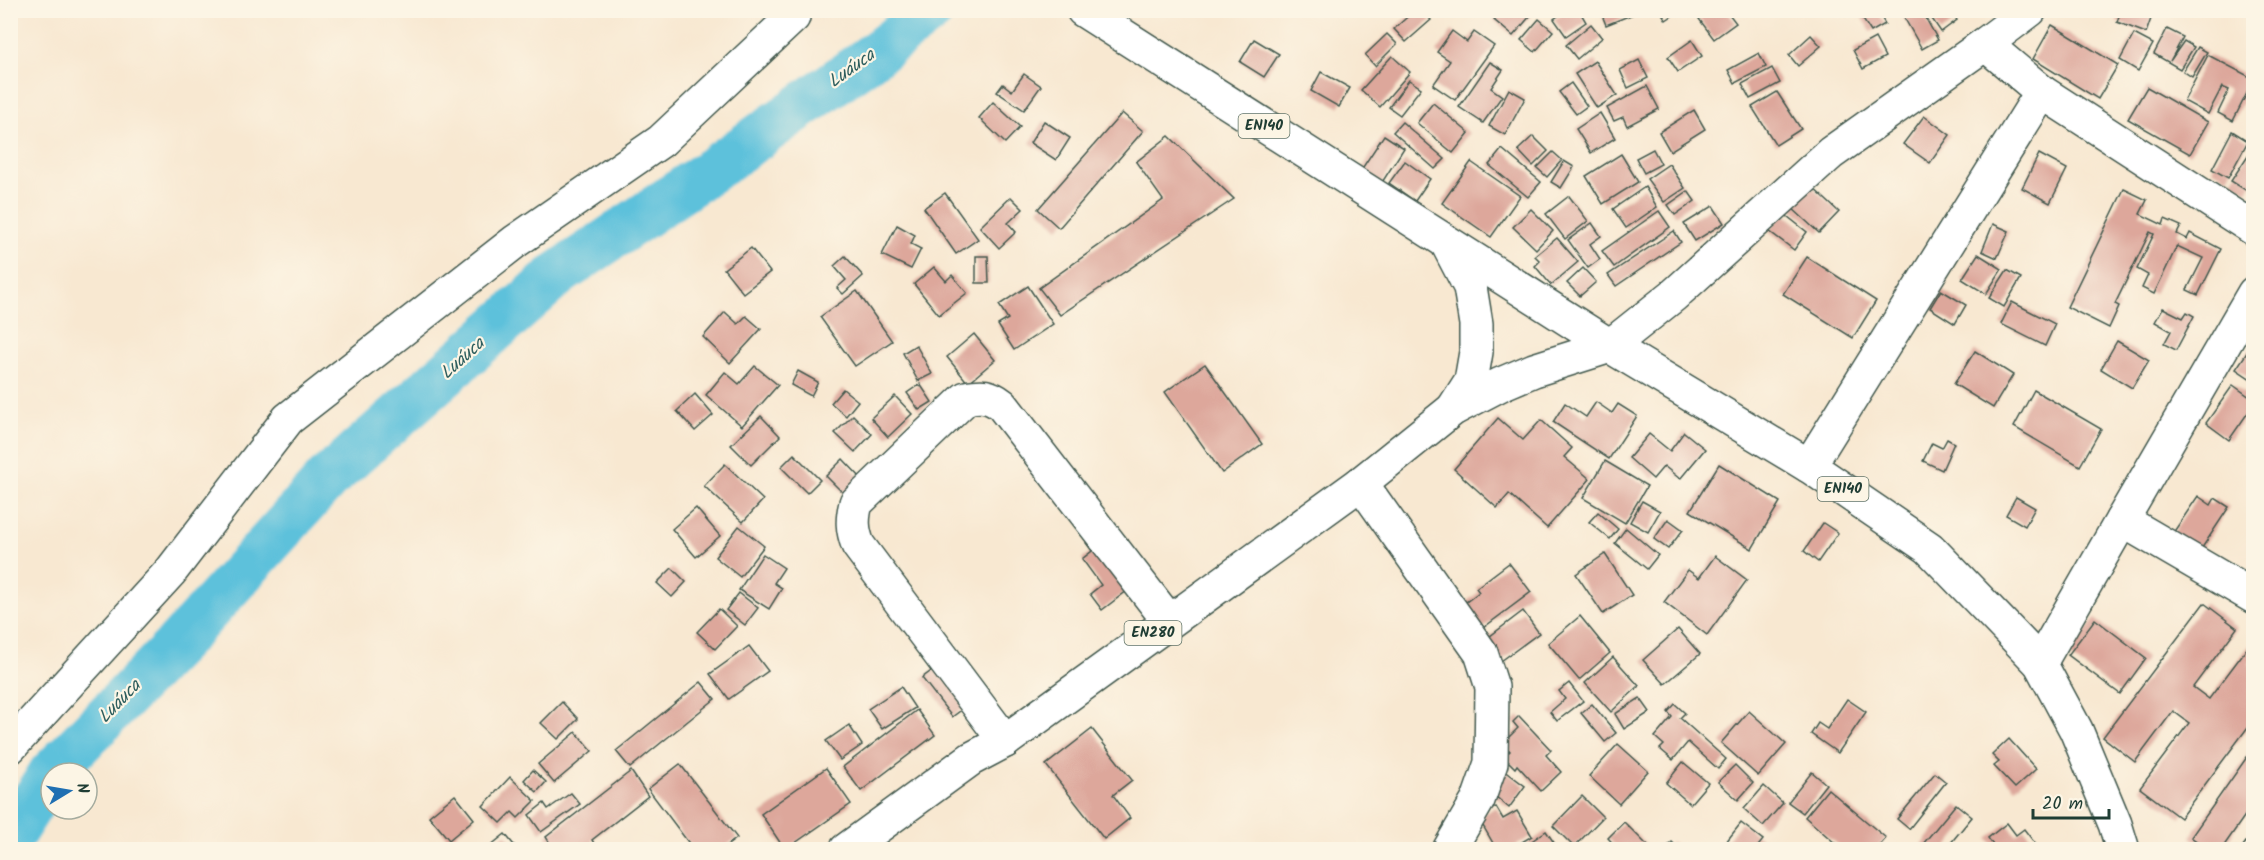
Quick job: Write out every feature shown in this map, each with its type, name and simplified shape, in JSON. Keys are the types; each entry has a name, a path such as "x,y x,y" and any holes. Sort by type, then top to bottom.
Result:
{"street":[{"path":"10,747 171,571 288,419 516,241 661,141 793,17 789,10"},
{"name":"EN140","path":"1083,10 1610,346 1809,466 1929,548 2040,663 2076,730 2123,849"},
{"path":"1610,346 1674,295 1831,153 2030,10"},
{"path":"1985,44 2042,92 2253,229"},
{"path":"1809,466 2042,92"},
{"name":"EN280","path":"1446,242 1470,287 1476,324 1476,352 1471,381 1453,409"},
{"path":"2040,663 2253,295"},
{"name":"EN280","path":"846,849 971,759 1005,741 1361,483 1453,409 1534,370 1610,346"},
{"path":"1005,741 858,545 853,531 852,520 856,502 966,398 985,395 1002,405 1169,621"},
{"path":"1361,483 1481,653 1492,687 1491,763 1478,800 1449,849"},
{"path":"2122,520 2253,597"}],"building":[{"path":"1415,10 1422,10 1431,20 1406,42 1394,29"},
{"path":"1434,10 1447,10 1441,17"},
{"path":"1501,10 1525,10 1531,15 1513,36 1494,20"},
{"path":"1566,10 1579,10 1586,22 1566,36 1554,19"},
{"path":"1600,10 1641,10 1641,11 1606,25"},
{"path":"1660,10 1681,10 1666,20"},
{"path":"1710,10 1726,10 1736,23 1714,39 1699,19"},
{"path":"1873,10 1877,10 1885,24 1871,32 1862,18"},
{"path":"1921,10 1938,40 1922,49 1901,12"},
{"path":"1926,10 1950,10 1957,20 1941,32"},
{"path":"2121,10 2147,10 2153,13 2146,33 2117,22"},
{"path":"1539,19 1553,31 1535,52 1521,40"},
{"path":"1591,24 1602,38 1577,59 1566,45"},
{"path":"2052,25 2118,65 2098,99 2033,59"},
{"path":"2167,29 2183,37 2170,61 2184,41 2194,47 2180,69 2154,54"},
{"path":"1452,31 1467,42 1474,32 1494,46 1455,100 1433,85 1450,61 1437,52"},
{"path":"1387,34 1397,44 1375,66 1365,55"},
{"path":"2134,34 2153,44 2138,71 2120,60"},
{"path":"1811,35 1821,46 1798,66 1789,55"},
{"path":"1875,38 1885,57 1863,69 1853,50"},
{"path":"1254,39 1279,54 1264,77 1240,62"},
{"path":"1692,40 1702,56 1678,72 1668,57"},
{"path":"2198,47 2207,52 2192,77 2183,71"},
{"path":"1759,53 1766,67 1735,83 1728,70"},
{"path":"2208,55 2254,79 2233,121 2218,113 2229,90 2222,87 2208,114 2184,101"},
{"path":"1392,56 1410,72 1380,107 1361,90"},
{"path":"1639,60 1648,78 1628,88 1620,70"},
{"path":"1595,61 1617,95 1597,108 1575,74"},
{"path":"1490,62 1503,70 1491,88 1502,96 1483,123 1459,107"},
{"path":"1772,68 1780,83 1750,99 1742,84"},
{"path":"1321,72 1350,88 1339,107 1311,91"},
{"path":"1024,74 1041,86 1024,110 997,92 1003,84 1012,91"},
{"path":"1409,80 1421,88 1400,115 1389,107"},
{"path":"1571,83 1587,106 1576,114 1559,92"},
{"path":"1647,86 1659,109 1627,126 1623,117 1614,121 1607,108"},
{"path":"2147,87 2208,122 2190,154 2128,119"},
{"path":"1509,89 1525,98 1505,135 1489,126"},
{"path":"1777,92 1801,129 1776,145 1752,107"},
{"path":"993,102 1020,127 1005,143 979,118"},
{"path":"1433,103 1469,133 1453,153 1417,123"},
{"path":"1694,110 1705,129 1670,151 1659,132"},
{"path":"1122,113 1143,131 1059,228 1038,209"},
{"path":"1600,113 1615,138 1591,153 1576,129"},
{"path":"1924,116 1950,135 1930,163 1903,144"},
{"path":"1044,121 1070,138 1056,160 1030,143"},
{"path":"1402,122 1445,159 1435,169 1393,132"},
{"path":"2232,131 2248,141 2228,178 2212,169"},
{"path":"1384,135 1404,148 1381,184 1361,170"},
{"path":"1169,136 1234,199 1060,315 1039,288 1163,200 1136,162"},
{"path":"1533,136 1548,151 1533,166 1518,150"},
{"path":"2254,146 2254,181 2247,191 2231,181"},
{"path":"1502,149 1541,182 1528,197 1489,165"},
{"path":"1653,149 1661,164 1644,173 1636,158"},
{"path":"1553,152 1562,160 1547,177 1537,168"},
{"path":"1621,154 1638,182 1603,204 1586,176"},
{"path":"2039,154 2067,169 2050,203 2022,188"},
{"path":"1405,161 1430,179 1415,201 1389,183"},
{"path":"1564,161 1574,167 1561,188 1551,182"},
{"path":"1471,162 1520,196 1491,237 1442,203"},
{"path":"1669,164 1685,188 1664,202 1647,179"},
{"path":"1811,186 1839,212 1819,233 1791,207"},
{"path":"1645,187 1657,207 1626,228 1613,209"},
{"path":"2124,189 2147,200 2140,214 2163,225 2165,219 2181,226 2177,234 2187,239 2190,233 2221,249 2198,295 2187,290 2203,258 2177,246 2154,294 2142,288 2148,275 2137,269 2154,234 2150,232 2115,304 2119,306 2109,328 2067,307"},
{"path":"1688,191 1695,201 1675,215 1668,205"},
{"path":"945,193 978,239 956,254 924,208"},
{"path":"1569,196 1588,221 1565,239 1546,214"},
{"path":"1011,197 1023,209 1008,223 1016,232 999,248 980,227"},
{"path":"1713,206 1724,223 1695,241 1684,224"},
{"path":"1531,209 1553,231 1536,249 1513,227"},
{"path":"1659,211 1670,227 1614,267 1602,251"},
{"path":"1783,213 1807,232 1794,250 1769,231"},
{"path":"1592,223 1601,236 1590,244 1600,259 1588,268 1568,240"},
{"path":"1993,224 2009,231 1997,258 1982,251"},
{"path":"897,225 915,235 911,244 921,249 911,269 882,255"},
{"path":"1674,231 1681,242 1616,286 1608,275"},
{"path":"1557,238 1578,262 1551,285 1535,266 1540,261 1535,256"},
{"path":"751,248 770,272 743,293 724,269"},
{"path":"1978,254 2002,269 1986,294 1962,279"},
{"path":"845,256 863,276 843,294 837,288 846,280 834,266"},
{"path":"976,256 988,256 989,283 976,283"},
{"path":"1807,257 1876,301 1853,338 1783,294"},
{"path":"934,267 946,281 952,275 967,293 939,315 914,284"},
{"path":"1583,268 1596,282 1580,296 1567,283"},
{"path":"2007,270 2021,278 2004,307 1989,298"},
{"path":"1028,286 1053,324 1014,350 998,325 1008,319 999,305"},
{"path":"1941,290 1966,305 1955,324 1930,308"},
{"path":"857,291 892,341 855,366 820,317"},
{"path":"2012,302 2055,324 2045,346 2001,324"},
{"path":"2163,308 2183,318 2187,312 2194,316 2176,350 2164,344 2171,331 2155,322"},
{"path":"725,312 738,324 746,316 761,329 730,363 703,337"},
{"path":"974,334 995,360 968,383 947,357"},
{"path":"2117,341 2149,360 2132,388 2101,369"},
{"path":"2254,342 2254,381 2236,369"},
{"path":"916,345 932,374 918,381 903,353"},
{"path":"1975,351 2013,375 1993,408 1954,384"},
{"path":"1205,364 1262,444 1222,473 1165,392"},
{"path":"755,366 778,385 742,426 706,395 725,372 739,384"},
{"path":"798,371 818,382 811,396 791,385"},
{"path":"920,384 932,402 919,410 907,393"},
{"path":"2233,385 2254,400 2254,404 2229,440 2206,423"},
{"path":"843,389 858,401 846,416 831,403"},
{"path":"2034,390 2101,429 2080,466 2014,427"},
{"path":"695,394 713,415 695,431 677,411"},
{"path":"895,396 912,414 888,437 871,418"},
{"path":"1596,402 1612,413 1618,404 1637,416 1609,459 1553,422 1565,403 1586,417"},
{"path":"853,415 872,434 855,452 835,433"},
{"path":"761,416 780,436 751,465 731,445"},
{"path":"1498,418 1523,440 1541,420 1572,448 1564,457 1590,479 1547,528 1509,494 1497,508 1454,469"},
{"path":"1684,432 1705,449 1680,479 1664,466 1653,479 1629,458 1649,434 1670,451"},
{"path":"1947,439 1954,443 1942,470 1923,461 1932,443 1942,448"},
{"path":"794,454 820,480 807,493 781,467"},
{"path":"843,459 862,479 846,496 826,476"},
{"path":"1605,461 1647,486 1625,523 1583,498"},
{"path":"725,464 763,500 743,522 704,486"},
{"path":"1719,464 1780,502 1752,549 1690,511"},
{"path":"2198,496 2211,505 2215,498 2229,507 2200,551 2173,533"},
{"path":"2016,497 2035,508 2025,526 2006,515"},
{"path":"1642,501 1660,511 1648,532 1630,522"},
{"path":"696,508 720,536 696,557 672,529"},
{"path":"1598,512 1618,529 1610,539 1589,522"},
{"path":"1668,519 1683,530 1668,549 1654,539"},
{"path":"1823,523 1838,533 1818,562 1804,551"},
{"path":"739,526 764,546 740,577 715,557"},
{"path":"1626,528 1658,555 1647,569 1615,543"},
{"path":"1094,537 1132,587 1102,610 1090,594 1101,585 1082,559 1092,551 1086,543"},
{"path":"763,554 784,568 774,583 782,588 769,609 739,590"},
{"path":"1605,554 1632,595 1603,614 1576,574"},
{"path":"1715,556 1747,580 1707,635 1664,602 1688,570 1699,578"},
{"path":"1509,563 1531,592 1479,631 1461,606 1479,592 1476,588"},
{"path":"672,568 686,582 672,597 657,583"},
{"path":"739,593 758,608 745,625 726,610"},
{"path":"2204,603 2237,628 2193,687 2209,699 2254,639 2254,658 2249,664 2254,667 2254,719 2180,818 2140,788 2189,723 2173,711 2135,762 2103,737"},
{"path":"719,609 737,626 715,649 697,632"},
{"path":"1523,611 1539,633 1501,661 1485,640"},
{"path":"1580,616 1610,653 1579,680 1548,643"},
{"path":"2095,619 2146,658 2120,694 2068,655"},
{"path":"1678,629 1700,654 1665,684 1643,660"},
{"path":"749,646 768,671 729,699 710,674"},
{"path":"1613,657 1639,686 1611,712 1585,683"},
{"path":"938,666 968,705 952,717 922,678"},
{"path":"701,682 715,699 630,768 616,751"},
{"path":"1569,683 1583,701 1557,721 1550,712 1565,699 1559,691"},
{"path":"901,687 915,708 882,729 868,709"},
{"path":"1640,698 1650,712 1624,729 1615,714"},
{"path":"1847,699 1866,712 1838,753 1811,734 1818,723 1827,729"},
{"path":"562,702 578,719 558,739 541,723"},
{"path":"1592,704 1616,733 1605,742 1581,713"},
{"path":"1675,704 1685,713 1680,718 1726,759 1718,769 1688,742 1673,760 1660,749 1664,745 1655,737 1672,717 1668,712"},
{"path":"917,710 935,735 861,791 843,767"},
{"path":"1749,711 1786,744 1758,776 1721,743"},
{"path":"1519,716 1551,750 1546,755 1561,772 1541,791 1517,765 1515,768 1504,757 1510,751 1503,743 1518,728 1513,722"},
{"path":"849,725 862,745 840,760 826,741"},
{"path":"1092,729 1132,780 1113,795 1130,818 1104,839 1046,765"},
{"path":"576,732 592,751 554,783 538,764"},
{"path":"2009,739 2036,769 2015,788 1994,766 1999,762 1992,755"},
{"path":"1618,744 1648,771 1619,804 1589,776"},
{"path":"2254,747 2254,819 2246,814 2221,850 2209,850 2191,837"},
{"path":"1683,762 1708,783 1690,804 1666,783"},
{"path":"680,764 737,838 721,850 694,850 648,789"},
{"path":"1735,765 1753,783 1738,800 1718,782"},
{"path":"1500,767 1525,786 1509,808 1486,788"},
{"path":"826,768 851,804 785,850 761,814"},
{"path":"533,770 546,782 537,792 524,780"},
{"path":"631,771 648,796 592,840 598,850 554,850 546,837"},
{"path":"1812,772 1826,784 1803,813 1788,802"},
{"path":"1935,773 1946,782 1909,829 1897,819"},
{"path":"510,777 535,801 518,818 512,812 501,823 483,806"},
{"path":"1764,786 1783,803 1763,826 1744,809"},
{"path":"1828,789 1886,838 1876,850 1843,850 1805,817"},
{"path":"571,793 580,804 541,832 529,815 544,803 548,809"},
{"path":"455,795 474,819 449,840 429,816"},
{"path":"1582,796 1603,817 1574,847 1553,826"},
{"path":"1956,804 1972,817 1945,850 1918,850"},
{"path":"1496,807 1503,819 1517,811 1532,836 1509,850 1497,850 1478,817"},
{"path":"1624,822 1652,850 1619,850 1608,838"},
{"path":"1741,823 1763,840 1755,850 1736,850 1726,842"},
{"path":"2007,823 2016,835 2024,829 2040,850 1993,850 1995,848 1988,838"},
{"path":"1546,831 1559,850 1519,850"},
{"path":"2254,831 2254,850 2240,850"},
{"path":"505,834 518,850 485,850"},
{"path":"1672,842 1680,850 1664,850"}],"waterway":[{"name":"Luáuca","path":"63,761 182,639 327,479 558,274 716,167 879,51 932,10"},
{"name":"Luáuca","path":"10,838 39,792"}]}
